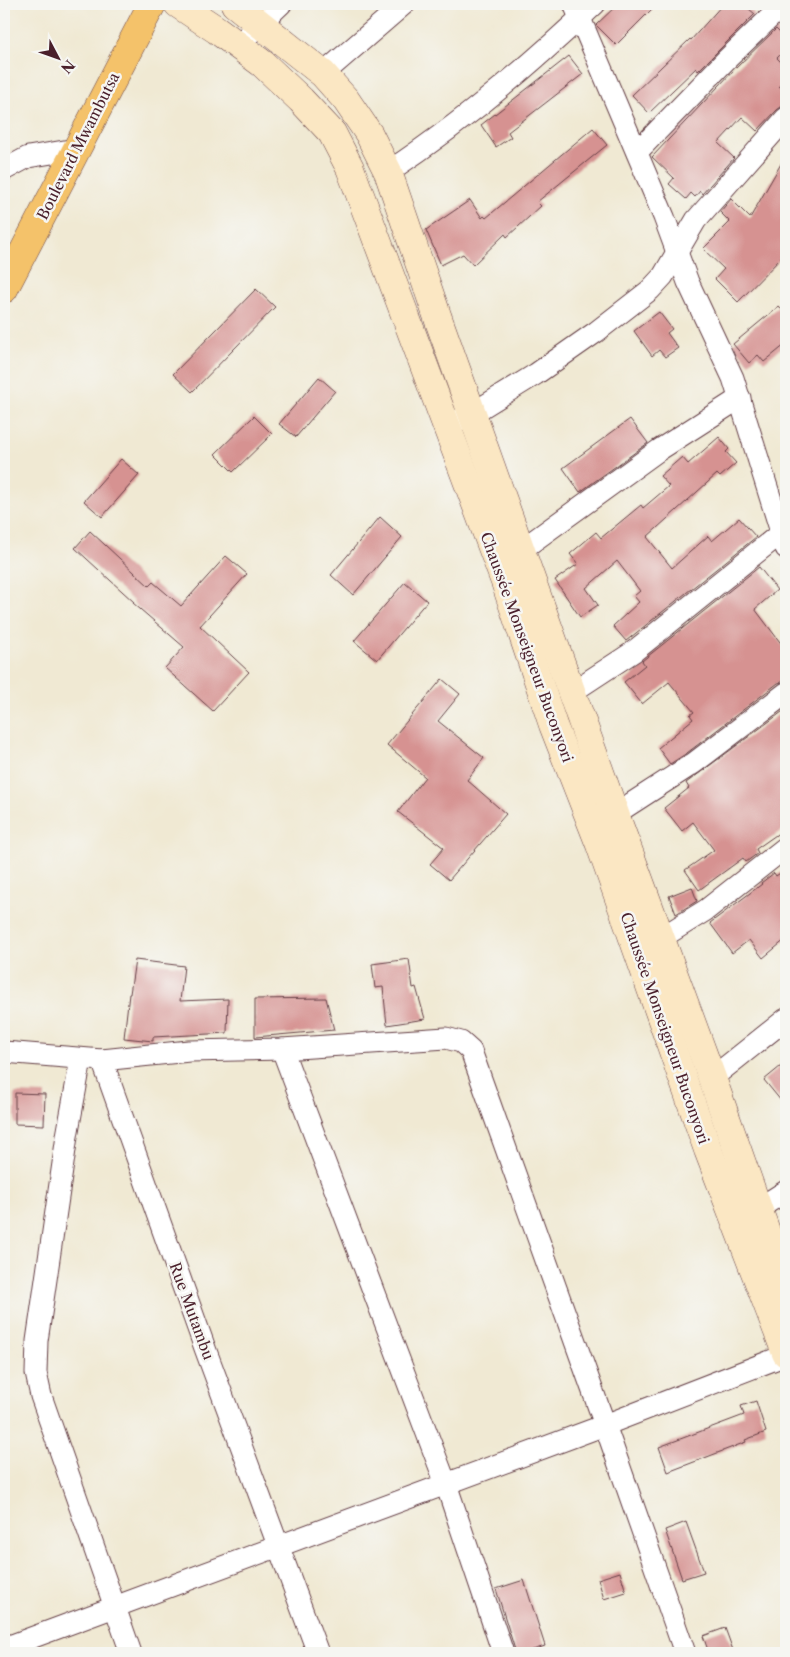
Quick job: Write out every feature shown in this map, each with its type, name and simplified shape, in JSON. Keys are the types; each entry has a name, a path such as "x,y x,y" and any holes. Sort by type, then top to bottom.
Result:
{"highway":[{"name":"Boulevard Mwambutsa","path":"4,289 152,4"}],"street":[{"name":"Chaussée Monseigneur Buconyori","path":"178,4 228,37 263,64 332,133 346,159 364,202 505,582 553,725 637,948 708,1150 786,1354"},
{"path":"228,37 234,4"},
{"name":"Chaussée Monseigneur Buconyori","path":"234,4 323,74 346,100 369,134 388,172 615,814 712,1078 786,1288"},
{"path":"228,37 261,24 281,4"},
{"path":"323,74 404,4"},
{"path":"637,152 726,60 784,4"},
{"path":"388,172 459,122 545,50 583,8 688,282 740,398 784,540 632,652 572,692"},
{"path":"446,426 536,374 596,332 650,290 663,276 696,220 786,118"},
{"path":"4,170 28,157 76,149"},
{"path":"521,550 658,450 740,398"},
{"path":"615,814 694,763 786,693"},
{"path":"661,938 706,910 786,848"},
{"path":"712,1078 786,1019"},
{"path":"4,1052 92,1059 189,1051 282,1049 446,1038 461,1042 471,1051 685,1653"},
{"path":"282,1049 446,1484 503,1653"},
{"path":"92,1059 66,1136 37,1341 36,1373 41,1396 131,1653"},
{"name":"Rue Mutambu","path":"92,1059 206,1351 318,1653"},
{"path":"758,1209 786,1191"},
{"path":"4,1648 605,1425 786,1354"}],"building":[{"path":"618,4 657,4 616,45 596,25"},
{"path":"723,4 743,4 755,14 698,71 696,68 649,113 632,95 691,40"},
{"path":"776,29 786,39 786,49 777,58 786,67 786,79 779,86 786,92 786,103 757,131 742,117 718,143 734,158 702,194 700,191 695,197 691,193 686,199 669,184 674,178 652,157 735,69"},
{"path":"569,56 583,74 508,132 511,137 496,147 481,125"},
{"path":"593,128 607,145 537,202 541,206 507,237 505,234 473,265 463,254 441,265 426,230 470,200 482,218 484,216 486,218"},
{"path":"786,155 786,253 738,302 715,279 724,269 703,249 730,222 720,212 731,199 750,218"},
{"path":"256,289 275,307 192,392 173,374"},
{"path":"779,306 786,314 786,344 764,362 758,355 749,363 733,344"},
{"path":"659,312 672,329 667,333 678,348 665,357 659,350 652,356 634,331"},
{"path":"319,377 335,391 296,437 279,424"},
{"path":"254,416 272,434 233,472 215,454"},
{"path":"630,419 648,443 580,492 563,468"},
{"path":"719,437 729,449 726,452 736,463 720,477 717,474 647,537 672,568 708,536 712,541 739,518 756,537 626,641 613,626 639,602 634,596 640,591 617,561 586,588 598,605 580,617 555,580 578,564 570,554 596,532 601,538 641,505 643,508 669,486 660,476 682,457 688,464"},
{"path":"121,459 139,475 102,517 84,501"},
{"path":"380,517 402,537 353,595 331,575"},
{"path":"90,531 149,586 153,582 181,606 226,556 247,574 200,626 249,672 213,711 165,668 184,647 133,603 75,548"},
{"path":"759,567 777,590 755,609 786,650 786,681 778,683 670,764 658,748 693,719 690,715 694,712 669,682 642,704 624,682 645,665 642,661"},
{"path":"405,582 427,601 377,660 354,641"},
{"path":"442,679 460,694 438,721 484,758 467,780 506,814 449,880 430,864 444,848 398,812 425,777 387,745"},
{"path":"786,709 786,828 756,849 758,853 746,862 743,858 699,890 685,870 714,850 693,822 682,831 664,808 689,788 686,783"},
{"path":"786,869 786,939 763,958 749,940 732,953 710,923 774,873 776,876"},
{"path":"692,887 697,901 676,914 669,896"},
{"path":"409,959 413,988 416,987 425,1019 387,1025 383,987 375,988 372,964"},
{"path":"135,960 184,966 180,1001 228,999 227,1033 153,1037 153,1041 124,1038"},
{"path":"326,998 334,1030 255,1037 255,999"},
{"path":"786,1062 786,1107 764,1080"},
{"path":"15,1093 45,1094 44,1125 15,1124"},
{"path":"756,1401 766,1432 745,1440 746,1442 668,1472 659,1447 744,1415 741,1406"},
{"path":"686,1522 704,1572 682,1579 665,1530"},
{"path":"620,1572 626,1592 604,1599 598,1579"},
{"path":"524,1580 545,1646 524,1653 516,1653 496,1589"},
{"path":"725,1628 734,1653 709,1653 703,1636"}]}
